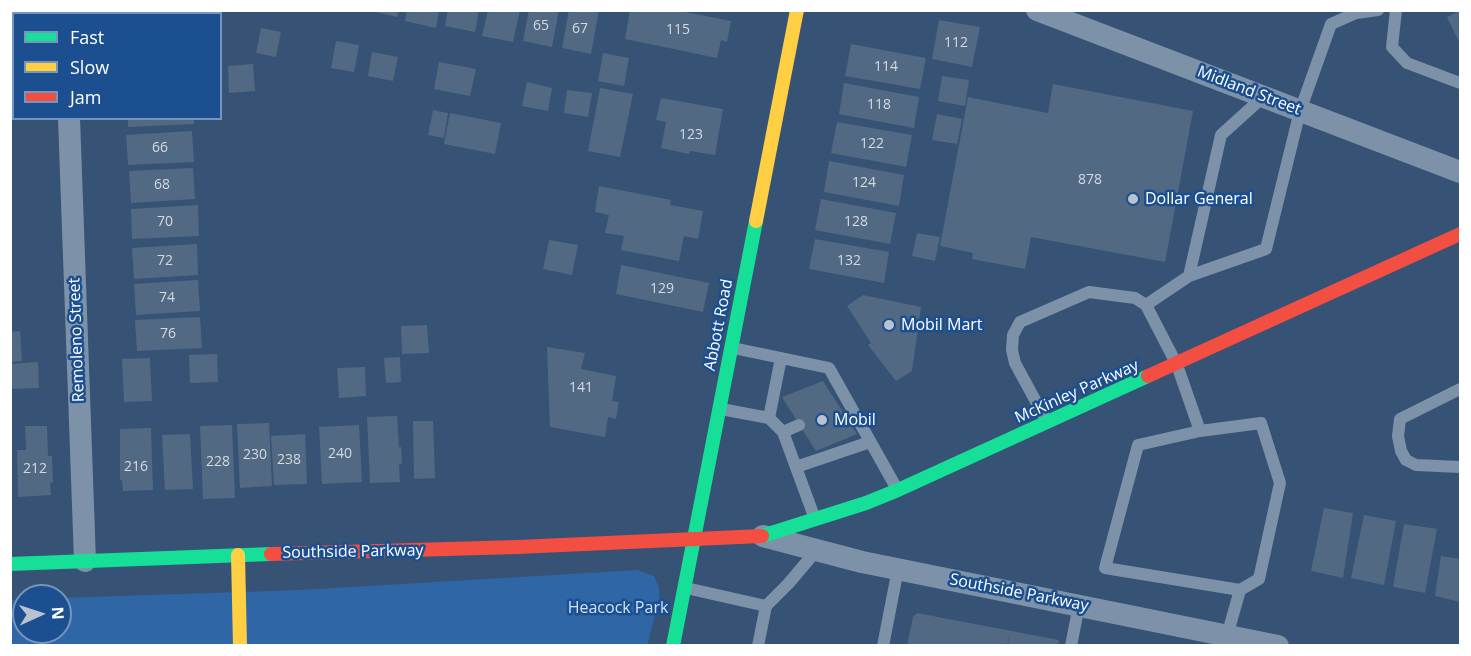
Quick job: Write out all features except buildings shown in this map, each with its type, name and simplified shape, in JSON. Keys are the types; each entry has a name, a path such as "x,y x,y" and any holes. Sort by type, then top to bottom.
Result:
{"street":[{"name":"Abbott Road","path":"674,645 797,10"},
{"name":"Midland Street","path":"1037,10 1461,172"},
{"name":"Remoleno Street","path":"69,120 85,561"},
{"name":"McKinley Parkway","path":"695,540 762,536 815,520 898,490 1461,234"},
{"name":"Southside Parkway","path":"762,536 898,569 1278,645"},
{"name":"Southside Parkway","path":"10,564 695,540"},
{"path":"238,555 240,645"}],"lane":[{"path":"1146,305 1189,276 1266,249 1300,111 1331,24 1356,13 1378,10"},
{"path":"1396,10 1392,47 1407,63 1461,83"},
{"path":"1189,276 1221,135 1263,97"},
{"path":"1048,423 1015,363 1012,350 1013,335 1020,322 1089,292 1135,298 1146,305 1177,365 1200,431"},
{"path":"732,348 829,368 844,404 870,442 898,490"},
{"path":"769,418 782,358"},
{"path":"1461,389 1400,419 1398,436 1401,451 1406,460 1416,465 1461,467"},
{"path":"720,409 769,418 783,432 815,520"},
{"path":"1260,423 1280,483 1259,579 1240,590 1105,568 1138,445 1200,431 1260,423"},
{"path":"783,432 799,425"},
{"path":"796,467 870,442"},
{"path":"758,645 766,606 817,550"},
{"path":"883,645 898,569"},
{"path":"685,587 766,606"},
{"path":"1227,636 1240,590"},
{"path":"1071,645 1079,605"}],"green space":[{"name":"Heacock Park","path":"637,570 654,576 659,587 659,599 647,646 11,645 10,600 12,600 12,644 72,644 72,598 299,590"}],"traffic: fast":[{"path":"673,646 756,221"},
{"path":"762,536 866,503 898,490 1148,376"},
{"path":"10,564 271,554"}],"traffic: slow":[{"path":"756,221 797,10"},
{"path":"238,555 240,646"}],"traffic: jam":[{"path":"1148,376 1460,234"},
{"path":"271,554 518,547 762,536"}],"place":[{"name":"Dollar General","path":"1133,199"},
{"name":"Mobil Mart","path":"889,325"},
{"name":"Mobil","path":"822,420"}]}
